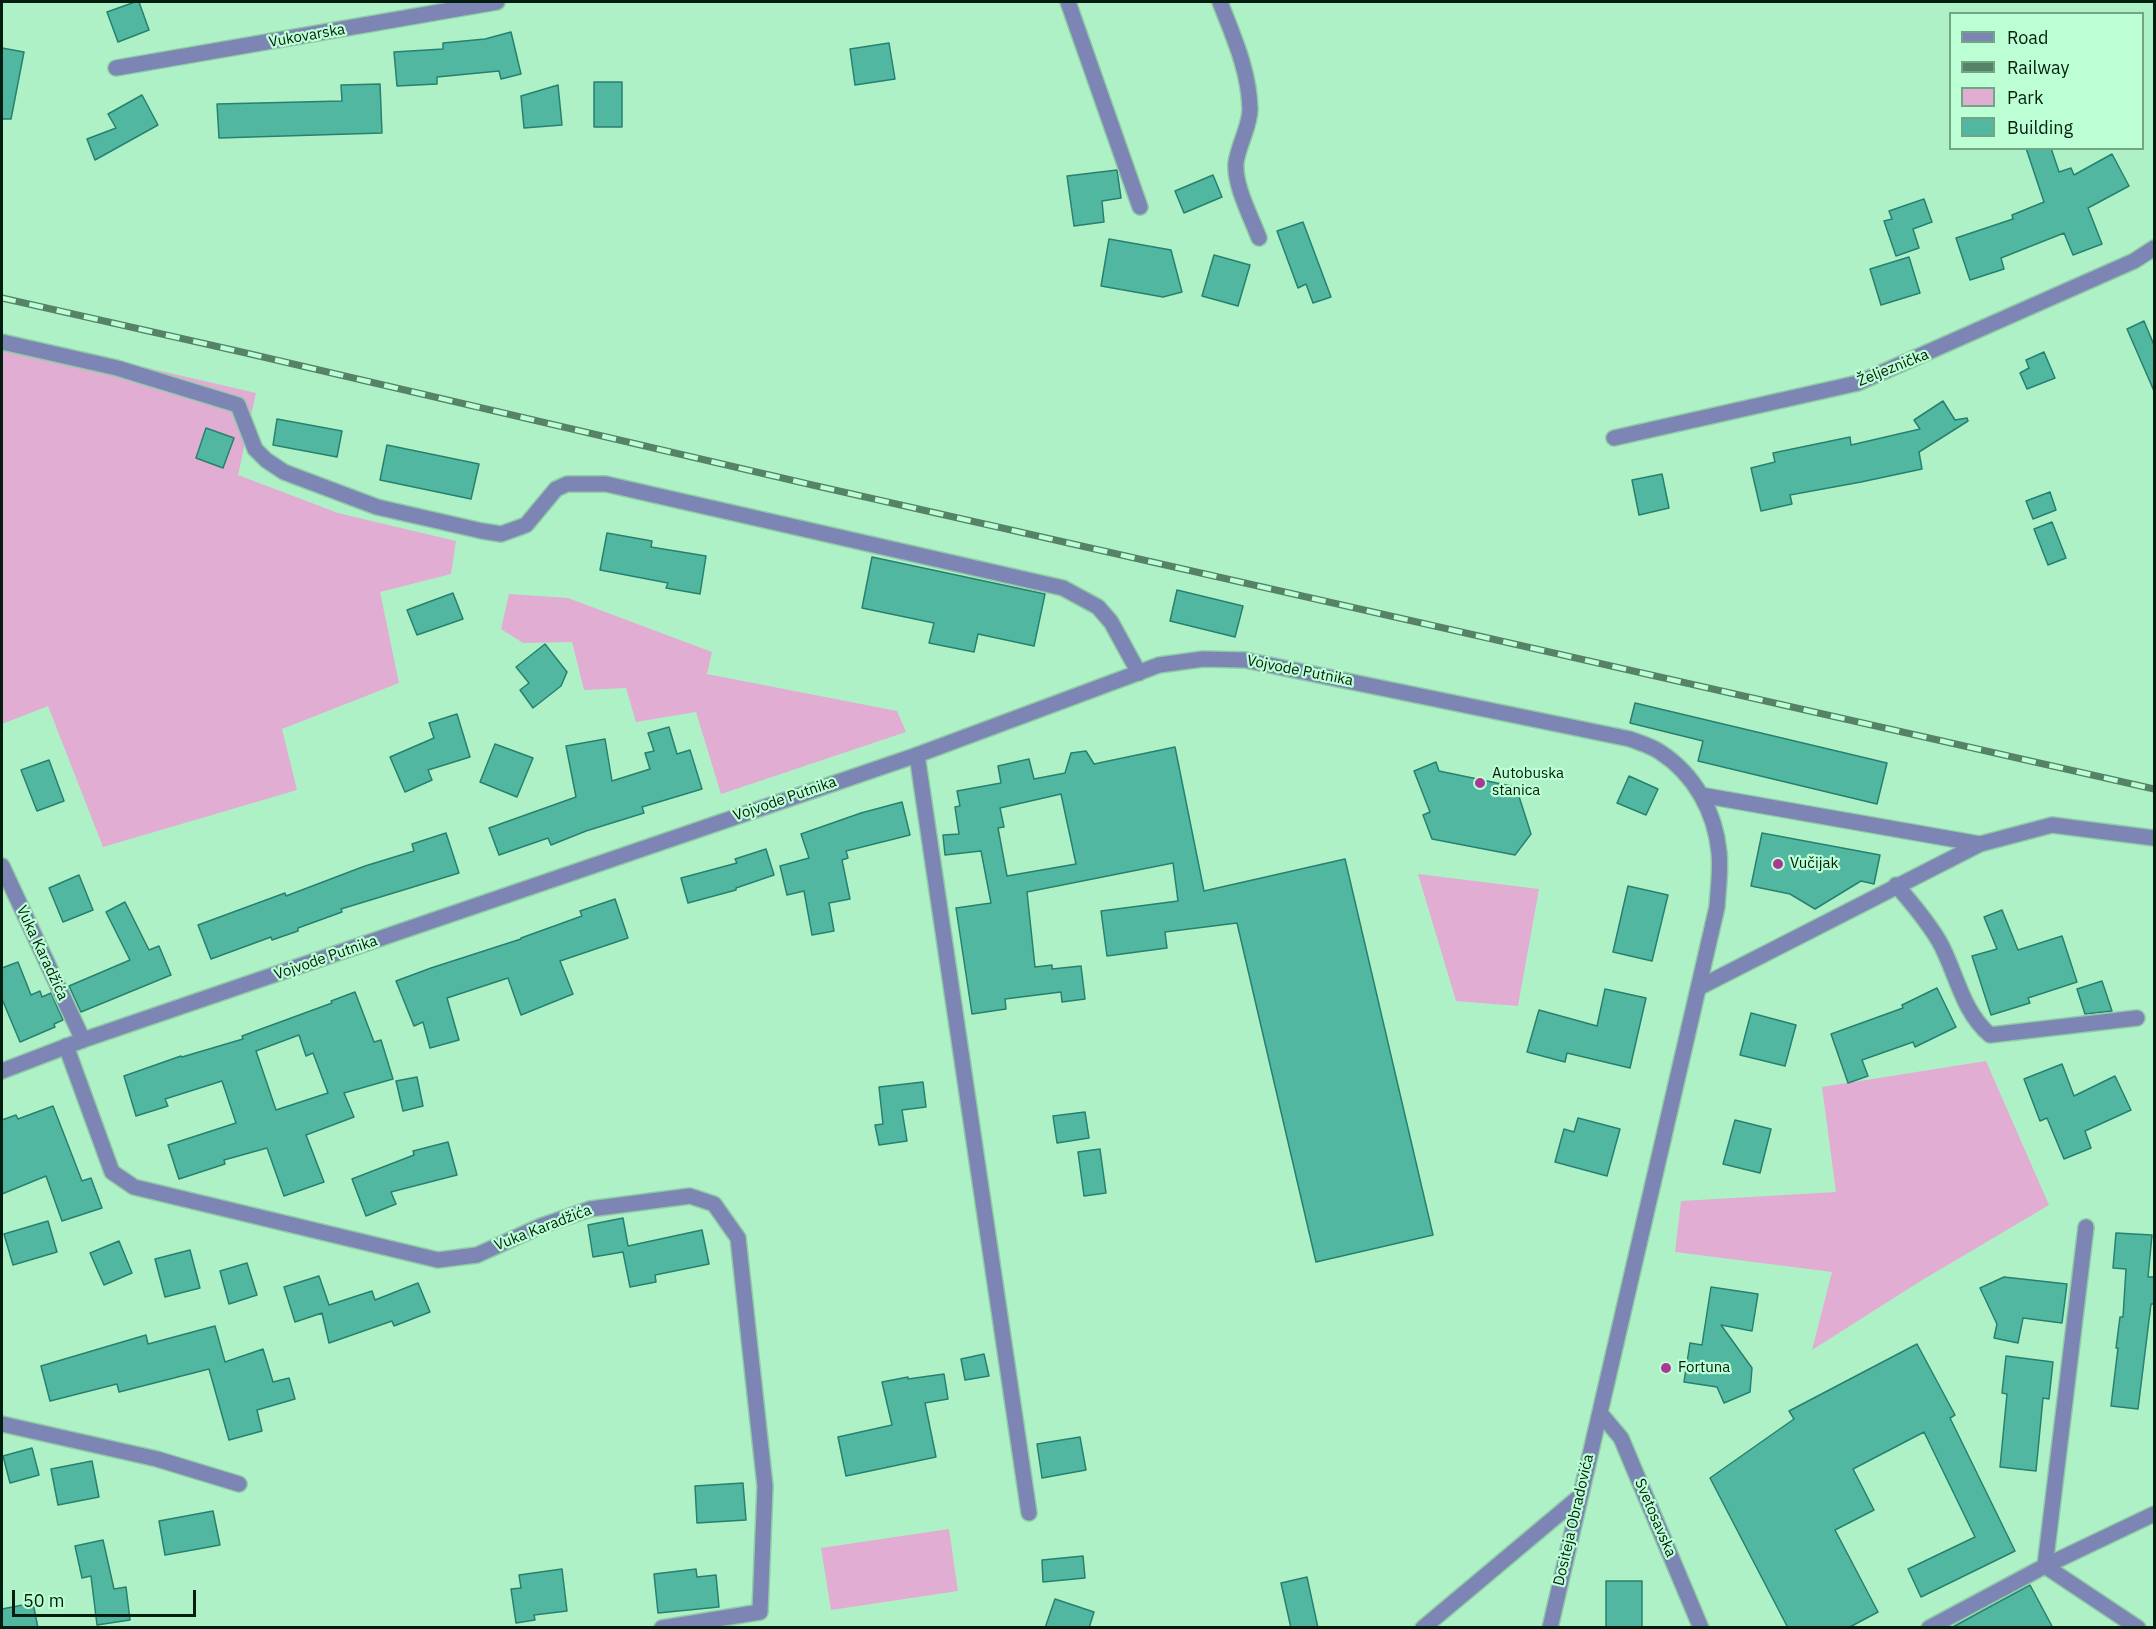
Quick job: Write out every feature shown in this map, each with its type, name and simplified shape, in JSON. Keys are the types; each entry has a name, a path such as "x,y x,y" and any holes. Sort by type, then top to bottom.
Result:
{"street":[{"name":"Vukovarska","path":"116,68 497,2"},
{"path":"1068,2 1140,207"},
{"path":"1220,2 1244,64 1248,85 1250,111 1236,162 1237,179 1259,238"},
{"name":"Željeznička","path":"1614,438 1858,383 2134,261 2154,248"},
{"path":"2,342 117,368 238,405 255,449 284,472 377,507 470,529 501,534 526,525 556,489 567,484 606,484 1063,588 1098,607 1111,622 1138,673"},
{"name":"Vojvode Putnika","path":"2,1071 83,1040 917,755 1159,665 1203,659 1245,660 1630,738 1658,751 1682,769 1701,795 1714,823 1719,853 1717,907 1700,987"},
{"path":"917,755 1029,1513"},
{"path":"1701,795 1980,844"},
{"path":"1700,987 1980,844 2052,825 2154,838"},
{"name":"Vuka Karadžića","path":"2,866 83,1040"},
{"path":"1896,885 1916,907 1939,943 1964,999 1978,1024 1990,1035 2137,1018"},
{"name":"Dositeja Obradovića","path":"1550,1628 1578,1498 1700,987"},
{"name":"Vuka Karadžića","path":"66,1046 112,1172 134,1187 438,1260 477,1255 541,1226 590,1209 690,1196 714,1204 738,1238 741,1262 765,1486 760,1620 662,1628"},
{"path":"2045,1566 2086,1227"},
{"name":"Svetosavska","path":"1600,1413 1621,1438 1701,1628"},
{"path":"2,1424 157,1459 239,1484"},
{"path":"1423,1628 1578,1498"},
{"path":"1929,1628 2045,1566 2154,1514"},
{"path":"2045,1566 2138,1628"}],"green space":[{"path":"2,334 256,393 238,475 338,513 456,541 451,574 380,592 399,683 282,729 297,790 103,847 48,706 2,724"},
{"path":"509,594 568,598 712,652 707,674 897,711 906,732 721,794 696,712 636,722 626,688 584,690 572,642 523,643 501,629"},
{"path":"1418,874 1539,889 1518,1006 1456,1001"},
{"path":"1986,1061 2049,1205 1919,1282 1812,1350 1832,1272 1675,1252 1681,1201 1836,1192 1822,1087"},
{"path":"949,1529 958,1591 831,1610 821,1548"}],"building":[{"path":"139,2 149,30 118,42 107,12"},
{"path":"511,32 521,74 501,79 499,71 437,77 437,84 397,86 394,52 443,49 443,43 485,39"},
{"path":"889,43 895,79 855,85 850,49"},
{"path":"2,48 24,52 11,119 2,119"},
{"path":"594,82 622,82 622,127 594,127"},
{"path":"380,84 382,133 219,138 217,104 342,101 341,85"},
{"path":"558,85 562,125 524,128 521,96"},
{"path":"142,95 158,125 95,160 87,139 116,128 108,114"},
{"path":"2027,150 2052,150 2059,172 2071,168 2074,175 2112,154 2129,186 2088,208 2102,244 2073,255 2064,233 2001,258 2004,269 1970,280 1956,238 2013,219 2012,215 2044,202"},
{"path":"1117,170 1121,198 1102,201 1104,222 1074,226 1067,176"},
{"path":"1213,175 1222,197 1184,213 1175,191"},
{"path":"1924,199 1932,222 1913,229 1919,248 1896,256 1884,221 1892,219 1889,211"},
{"path":"1303,222 1331,297 1313,303 1306,284 1298,288 1277,231"},
{"path":"1109,239 1171,250 1182,292 1163,297 1101,286"},
{"path":"1214,255 1250,265 1238,306 1202,296"},
{"path":"1909,257 1920,293 1881,305 1870,269"},
{"path":"2144,321 2154,345 2154,391 2127,329"},
{"path":"2044,352 2055,378 2027,389 2020,373 2029,368 2026,360"},
{"path":"1943,401 1955,420 1967,418 1968,421 1919,452 1922,469 1790,495 1792,504 1761,511 1751,468 1775,462 1773,453 1850,437 1851,445 1920,429 1914,420"},
{"path":"277,419 342,431 337,457 273,445"},
{"path":"206,428 234,438 223,468 196,458"},
{"path":"387,445 479,464 471,499 380,480"},
{"path":"1662,474 1669,508 1639,515 1632,480"},
{"path":"2050,492 2056,510 2033,519 2026,501"},
{"path":"2052,522 2066,558 2048,565 2034,529"},
{"path":"607,533 652,541 651,547 706,556 700,594 666,588 668,583 600,570"},
{"path":"872,557 1045,594 1034,646 978,634 974,652 929,643 934,623 862,608"},
{"path":"1177,590 1243,606 1235,637 1170,621"},
{"path":"453,593 463,619 417,635 407,610"},
{"path":"545,644 567,672 561,686 533,708 520,690 529,683 516,667"},
{"path":"1635,703 1887,763 1877,804 1698,761 1703,741 1630,723"},
{"path":"457,714 470,757 428,770 432,780 405,792 390,757 434,738 429,723"},
{"path":"669,727 677,754 690,750 702,789 642,807 644,813 586,831 551,845 548,838 499,855 489,828 576,797 566,746 605,739 612,781 650,769 645,753 654,751 648,733"},
{"path":"495,744 533,758 517,797 480,782"},
{"path":"1175,747 1204,891 1345,859 1433,1235 1316,1262 1237,923 1165,932 1167,948 1107,956 1101,911 1178,901 1173,863 1027,892 1035,967 1052,965 1052,969 1081,966 1085,999 1062,1002 1061,992 1005,999 1006,1009 972,1014 956,908 991,903 981,851 945,855 943,835 959,834 955,807 960,806 957,791 1001,783 998,766 1029,759 1034,779 1065,773 1071,753 1086,751 1094,764","holes":["1061,794 1076,864 1007,876 998,828 1004,827 1000,808"]},
{"path":"49,760 64,801 37,811 21,770"},
{"path":"1436,762 1439,771 1516,787 1531,834 1515,855 1432,839 1423,815 1430,812 1414,771"},
{"path":"1629,776 1658,789 1646,815 1617,803"},
{"path":"902,802 910,835 846,851 848,858 842,860 850,899 829,903 834,931 812,935 804,891 787,895 780,866 809,858 801,834 861,813"},
{"path":"446,833 459,873 341,909 342,912 298,928 298,931 272,940 271,937 211,959 198,925 285,893 286,896 365,866 414,851 412,844"},
{"path":"1762,833 1880,855 1874,884 1861,881 1815,909 1790,894 1751,886"},
{"path":"766,849 774,875 736,888 736,890 688,903 681,878 737,863 735,859"},
{"path":"79,875 93,910 63,922 49,888"},
{"path":"1628,886 1668,895 1652,961 1613,952"},
{"path":"615,899 628,938 560,961 573,994 521,1015 508,978 447,998 459,1040 430,1048 423,1022 414,1026 396,981 521,939 582,916 580,911"},
{"path":"125,902 149,950 159,946 171,975 81,1012 69,986 130,960 106,912"},
{"path":"2002,910 2018,950 2062,936 2077,982 2028,998 2030,1003 1991,1015 1972,956 1997,949 1984,917"},
{"path":"18,962 31,995 40,991 42,997 51,993 63,1020 54,1024 55,1027 20,1042 2,999 2,968"},
{"path":"2102,981 2112,1011 2085,1014 2077,989"},
{"path":"1937,988 1956,1027 1915,1047 1913,1042 1862,1060 1868,1076 1848,1083 1831,1034 1903,1008 1902,1005"},
{"path":"1605,989 1646,998 1630,1068 1567,1053 1565,1062 1527,1052 1539,1010 1597,1026"},
{"path":"355,992 374,1042 381,1040 393,1079 344,1093 354,1117 306,1135 324,1182 284,1196 267,1148 224,1160 225,1164 179,1179 168,1145 236,1123 222,1081 165,1099 168,1106 136,1116 124,1076 181,1056 243,1039 242,1036 332,1003 331,1001","holes":["299,1035 306,1056 313,1053 328,1093 276,1110 256,1051"]},
{"path":"1751,1013 1796,1025 1785,1066 1740,1055"},
{"path":"2062,1064 2074,1096 2115,1076 2131,1110 2085,1131 2091,1148 2064,1159 2047,1118 2040,1121 2024,1079"},
{"path":"417,1077 423,1106 403,1111 396,1081"},
{"path":"923,1082 926,1107 902,1110 907,1141 879,1145 875,1125 883,1124 879,1087"},
{"path":"53,1106 82,1181 91,1178 102,1208 62,1221 46,1176 2,1194 2,1120 16,1115 18,1119"},
{"path":"1085,1112 1089,1138 1057,1143 1053,1116"},
{"path":"1578,1118 1620,1129 1607,1176 1555,1162 1564,1129 1574,1132"},
{"path":"1735,1120 1771,1129 1760,1173 1723,1164"},
{"path":"448,1142 457,1175 391,1192 396,1204 366,1216 352,1179 414,1155 413,1151"},
{"path":"1100,1149 1106,1193 1084,1196 1078,1152"},
{"path":"623,1218 628,1246 702,1230 709,1264 655,1275 656,1282 630,1287 623,1252 593,1257 588,1225"},
{"path":"48,1221 57,1252 13,1265 4,1234"},
{"path":"2116,1233 2152,1235 2148,1277 2154,1277 2154,1304 2151,1304 2138,1409 2111,1406 2120,1317 2123,1317 2126,1269 2113,1268"},
{"path":"119,1241 132,1273 104,1285 90,1253"},
{"path":"190,1250 200,1288 165,1297 155,1259"},
{"path":"247,1263 257,1295 229,1304 220,1271"},
{"path":"319,1276 329,1305 372,1291 375,1300 418,1283 430,1312 394,1326 392,1321 329,1343 322,1313 295,1322 284,1287"},
{"path":"2004,1277 2067,1284 2062,1323 2023,1318 2018,1343 1994,1338 1997,1324 1980,1288"},
{"path":"1711,1287 1758,1294 1752,1331 1721,1325 1752,1368 1750,1392 1724,1403 1717,1387 1684,1382 1690,1343 1702,1345"},
{"path":"215,1326 225,1362 263,1349 273,1382 289,1378 295,1399 257,1410 262,1431 229,1440 209,1369 119,1392 117,1384 50,1401 41,1366 146,1335 148,1344"},
{"path":"1917,1344 1955,1415 1950,1418 2015,1551 1921,1597 1908,1569 1975,1537 1924,1432 1853,1469 1874,1510 1835,1530 1878,1612 1848,1628 1788,1628 1710,1478 1794,1419 1789,1411"},
{"path":"984,1354 989,1376 965,1380 961,1359"},
{"path":"2006,1356 2053,1362 2049,1399 2043,1398 2036,1471 2000,1467 2007,1394 2002,1393"},
{"path":"944,1374 948,1399 925,1403 936,1457 846,1476 838,1437 892,1425 882,1382"},
{"path":"1080,1437 1086,1470 1042,1478 1037,1444"},
{"path":"32,1448 39,1475 10,1483 3,1456"},
{"path":"92,1461 99,1497 58,1505 51,1469"},
{"path":"743,1483 746,1520 697,1523 695,1486"},
{"path":"213,1511 220,1545 165,1555 159,1521"},
{"path":"103,1540 114,1589 126,1587 130,1620 97,1625 91,1576 82,1578 75,1546"},
{"path":"1083,1556 1085,1578 1043,1582 1042,1560"},
{"path":"562,1569 567,1611 534,1615 535,1620 516,1623 511,1589 521,1588 519,1575"},
{"path":"696,1569 697,1577 716,1575 719,1607 658,1613 654,1574"},
{"path":"1307,1577 1318,1628 1291,1628 1281,1583"},
{"path":"1606,1581 1642,1581 1642,1628 1606,1628"},
{"path":"2030,1585 2053,1628 1951,1628 1982,1611"},
{"path":"1055,1599 1094,1612 1089,1628 1045,1628"},
{"path":"33,1603 38,1628 2,1628 2,1609"}],"railway":[{"path":"2,298 808,484 2154,789"}],"place":[{"name":"Autobuska stanica","path":"1480,783"},
{"name":"Vučijak","path":"1778,864"},
{"name":"Fortuna","path":"1666,1368"}]}
